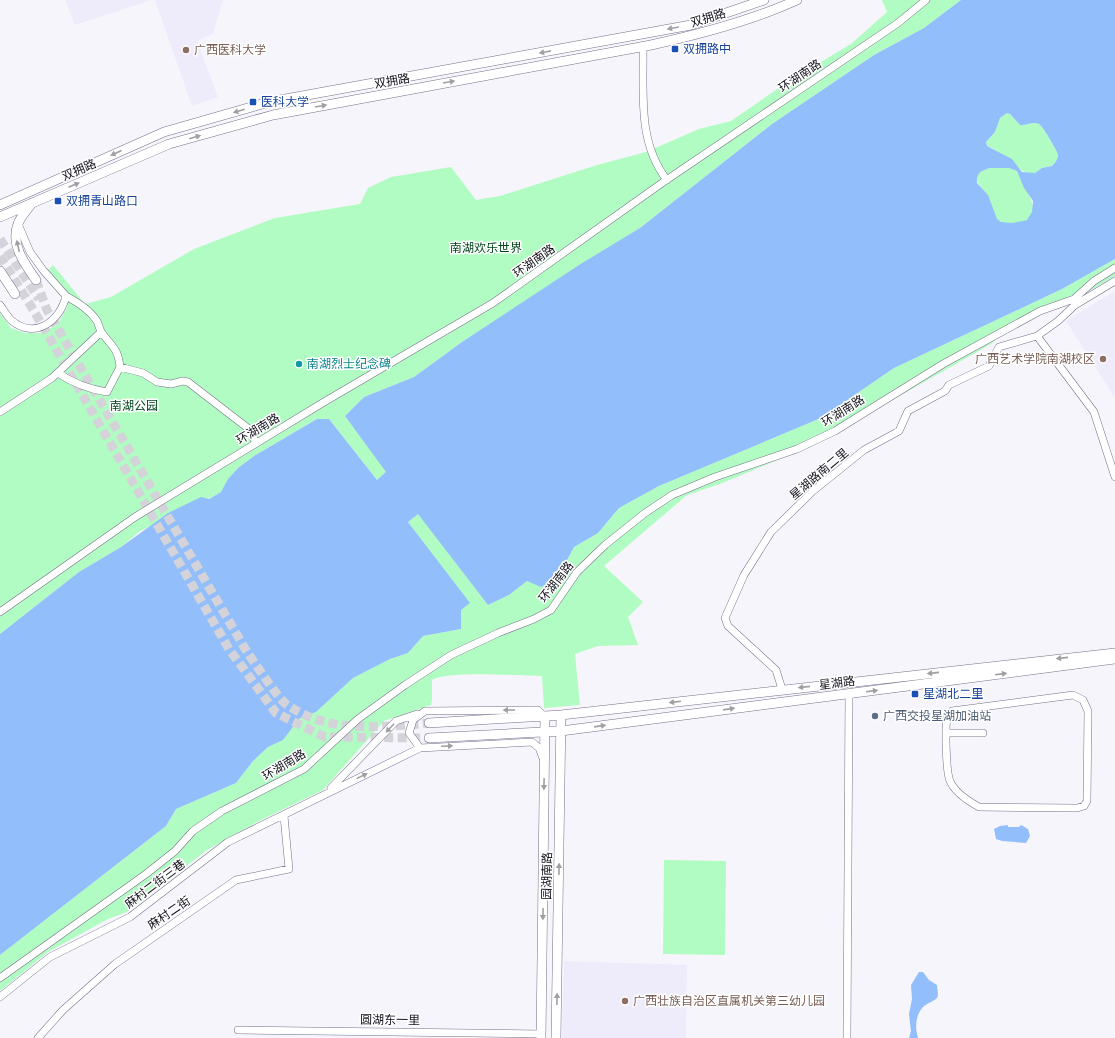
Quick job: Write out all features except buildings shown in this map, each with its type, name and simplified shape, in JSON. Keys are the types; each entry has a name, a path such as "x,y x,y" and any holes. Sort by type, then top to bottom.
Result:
{"main road":[{"name":"双拥路","path":"0,205 164,132 269,102 691,25 764,0"},
{"name":"双拥路","path":"0,217 169,144 273,114 697,35 777,9 797,0"},
{"path":"0,198 18,196"},
{"path":"32,203 18,224 16,243 24,263 36,280"},
{"path":"0,271 15,294"},
{"name":"星湖路","path":"428,723 545,717 1115,652"},
{"name":"星湖路","path":"429,738 561,731 1115,659"},
{"name":"园湖南路","path":"556,1038 561,715"},
{"name":"园湖南路","path":"541,1036 545,717"}],"street":[{"name":"环湖南路","path":"0,612 136,516 256,443 493,303 667,180 898,22 926,0"},
{"path":"643,46 644,123 652,154 659,170 667,180"},
{"path":"18,224 34,258 42,270 66,296 87,309 98,322 101,332 113,344 119,357 120,367 107,392 85,388 69,381 58,373"},
{"name":"环湖南路","path":"0,978 146,874 175,851 193,831 222,811 304,769 358,719 405,685 451,655 498,633 534,619 551,610 577,572 605,545 645,513 672,496 715,477 797,449 835,431 943,364 1040,311 1074,299 1094,281 1115,268"},
{"name":"星湖路南二里","path":"782,689 776,670 728,626 725,618 744,575 771,532 813,491 864,450 899,431 908,411 945,392 949,385 989,366 999,347 1037,336 1058,321 1075,305 1115,281"},
{"path":"0,305 10,320 26,328 37,328 49,324 64,305 66,296"},
{"path":"0,412 58,373 101,332"},
{"path":"1037,336 1094,412 1115,477"},
{"path":"120,367 143,373 157,382 171,384 188,382 249,429 256,443"},
{"path":"846,1038 849,694"},
{"path":"1073,695 1083,700 1088,711 1088,801 1084,806 1077,808 979,808 962,796 950,781 947,770 947,733 947,719 952,711 1073,695"},
{"path":"326,793 396,722 425,711 538,710 545,717"},
{"path":"420,748 409,733 413,720 425,711"},
{"path":"947,733 983,733"},
{"path":"326,793 420,748 532,742 539,748 545,760"},
{"name":"麻村二街三巷","path":"0,997 50,957 130,917 228,842 284,816 326,793"},
{"name":"麻村二街","path":"38,1038 63,1010 115,964 236,880 289,869 284,816"},
{"name":"圆湖东一里","path":"238,1030 541,1036"}],"shaded area":[{"path":"65,0 152,0 75,25"},
{"name":"广西医科大学","path":"155,0 223,0 213,34 197,41 218,97 192,106"},
{"name":"广西艺术学院南湖校区","path":"1115,291 1115,398 1066,321"},
{"name":"广西壮族自治区直属机关第三幼儿园","path":"564,961 687,965 686,1038 562,1038"}],"green space":[{"name":"南湖公园","path":"882,0 961,0 924,28 874,55 772,124 640,228 462,342 414,377 364,397 345,416 387,472 377,480 329,419 317,419 254,456 238,468 228,479 222,492 140,531 121,547 79,572 0,634 0,313 11,328 25,333 40,333 57,325 68,306 48,270 53,265 85,304 111,297 194,249 275,218 360,204 368,188 391,177 451,167 476,200 500,196 597,165 646,152 699,129 731,121 786,83 851,44 887,12"},
{"path":"1007,113 1010,114 1020,125 1034,123 1041,125 1058,155 1052,166 1042,168 1036,173 1029,173 1023,171 1000,153 987,146 986,142 995,132 1000,118"},
{"path":"990,168 1009,168 1017,171 1033,206 1032,215 1028,219 1018,223 1004,223 996,219 989,199 976,178 982,171"},
{"path":"1115,259 1115,276 1089,291 1073,303 1040,313 1002,333 991,344 836,432 794,453 720,484 687,495 604,566 643,602 628,617 638,645 598,646 575,654 580,705 544,708 542,676 468,674 440,677 432,680 431,705 384,721 323,790 261,820 207,850 127,912 108,919 48,952 0,991 0,955 166,826 176,809 236,783 253,761 268,747 283,740 300,718 316,712 353,678 390,659 408,653 423,636 461,629 461,609 469,603 408,522 418,513 488,605 509,595 527,581 557,579 574,547 598,533 619,508 659,486 821,418 894,368 1062,289"},
{"path":"664,860 726,861 725,955 663,954"}],"water":[{"path":"961,0 1115,0 1115,259 1062,289 894,368 821,418 659,486 619,508 598,533 574,547 557,579 541,587 527,581 509,595 488,605 418,514 408,522 470,603 461,610 461,629 423,636 408,653 390,659 353,678 316,712 300,718 283,740 268,747 253,761 236,783 176,809 166,826 0,955 0,634 79,572 121,547 168,513 201,497 209,499 221,492 228,479 238,468 254,456 317,419 329,419 377,480 386,472 345,416 364,397 414,377 462,342 579,265 640,228 772,124 874,55 924,28","holes":["1007,113 1010,114 1020,125 1034,123 1041,125 1058,155 1052,166 1042,168 1035,173 1022,172 1012,159 987,146 986,142 995,132 1000,118","990,168 1009,168 1017,171 1024,188 1033,201 1032,212 1027,220 1012,223 1001,222 997,219 988,195 977,183 978,175 984,170"]},
{"path":"1008,825 1008,827 1019,827 1021,825 1028,829 1030,836 1026,843 996,839 994,829 1000,826"},
{"path":"919,972 923,972 929,980 937,985 938,995 937,998 926,1004 918,1014 916,1030 918,1038 909,1038 911,1031 909,1014 912,999 911,985"}],"tunnel":[{"path":"0,239 39,299"},
{"path":"0,256 34,311 229,649 276,713 325,737 429,738"},
{"path":"36,280 47,310 247,652 282,700 302,714 337,724 373,727 429,723"}],"place":[{"name":"双拥路中","path":"675,49"},
{"name":"广西医科大学","path":"186,50"},
{"name":"医科大学","path":"253,102"},
{"name":"双拥青山路口","path":"58,201"},
{"name":"广西艺术学院南湖校区","path":"1103,359"},
{"name":"南湖烈士纪念碑","path":"299,364"},
{"name":"星湖北二里","path":"915,694"},
{"name":"广西交投星湖加油站","path":"875,716"},
{"name":"广西壮族自治区直属机关第三幼儿园","path":"625,1001"}],"park label":[{"name":"南湖欢乐世界","path":"486,248"}]}
